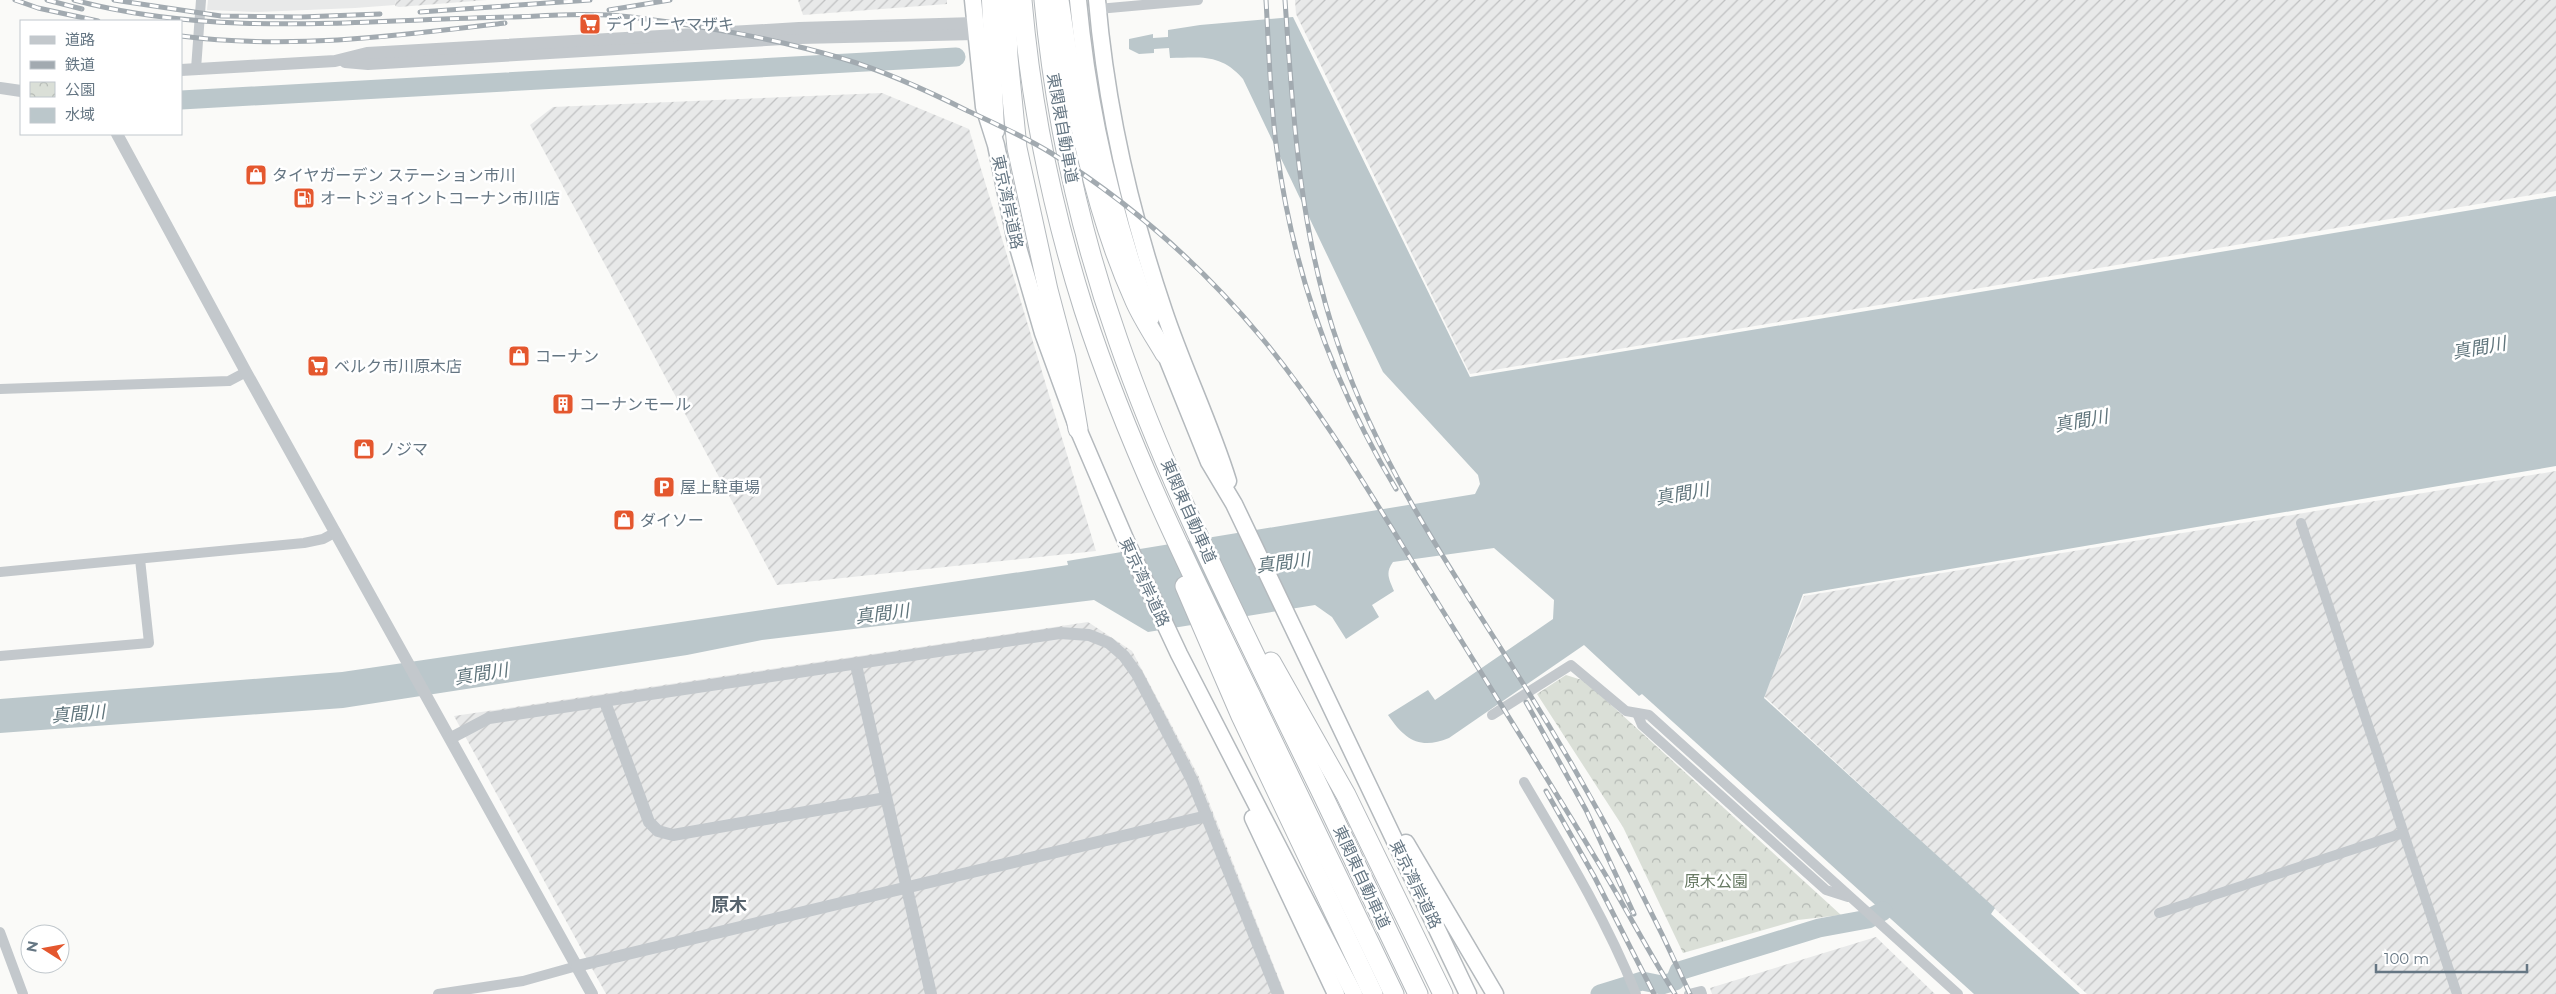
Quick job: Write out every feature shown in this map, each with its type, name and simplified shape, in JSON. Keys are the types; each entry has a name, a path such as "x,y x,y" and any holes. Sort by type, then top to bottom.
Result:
{"highway":[{"name":"東京湾岸道路","path":"973,0 984,106 996,145 1007,205 1030,292 1078,429 1179,654 1354,994"},
{"name":"東京湾岸道路","path":"990,0 997,105 996,145"},
{"path":"1006,0 1008,57 1017,148 1048,290 1066,358 1078,429"},
{"name":"東関東自動車道","path":"1022,0 1039,130 1063,237 1097,347 1145,469 1224,642 1394,994"},
{"name":"東関東自動車道","path":"1044,0 1061,126 1084,231 1118,340 1168,465 1207,553 1418,994"},
{"path":"1059,0 1078,112 1100,206 1135,302 1165,354"},
{"name":"東京湾岸道路","path":"1078,0 1089,86 1110,186 1136,276 1165,354 1234,504 1468,994"},
{"name":"東京湾岸道路","path":"1097,4 1114,118 1140,231 1208,445"},
{"path":"1145,469 1160,520 1213,654 1373,994"},
{"path":"1207,553 1346,796 1443,994"},
{"path":"1179,654 1307,936 1336,994"},
{"path":"1360,768 1427,878 1493,994"},
{"path":"1307,936 1328,994"}],"street":[{"path":"196,68 201,0"},
{"path":"1097,4 1198,0"},
{"path":"182,70 335,61 366,53 799,33 976,29"},
{"path":"0,88 20,91"},
{"path":"118,135 246,372 592,994"},
{"path":"0,389 229,381 246,372"},
{"path":"2301,523 2457,994"},
{"path":"0,572 309,542 336,532"},
{"path":"0,656 149,643 140,559"},
{"path":"450,738 484,719 856,665 1060,633 1080,634 1100,639 1124,656 1134,669 1192,780 1278,994"},
{"path":"856,665 931,994"},
{"path":"1492,715 1571,665 1626,711 1637,713 1642,725 1826,890 1852,898 1958,994"},
{"path":"605,702 649,822 662,834 673,835 886,798"},
{"path":"1524,782 1574,867 1630,979 1635,993"},
{"path":"438,994 523,981 577,966 1207,816"},
{"path":"2159,913 2403,832"},
{"path":"0,932 23,994"},
{"path":"1689,994 1701,991 1702,994"}],"shaded area":[{"path":"208,0 396,0 395,5 258,12 207,10"},
{"path":"396,0 487,0 399,7 395,6"},
{"path":"798,0 947,0 947,4 803,15"},
{"path":"1295,0 2556,0 2556,191 1470,374 1296,14"},
{"path":"882,93 969,129 1096,551 777,585 530,125 553,107"},
{"path":"2556,471 2556,994 2087,994 1764,696 1804,596"},
{"path":"1088,622 1132,651 1199,777 1285,994 606,994 454,716"},
{"path":"1876,937 1935,994 1712,994 1710,988"}],"green space":[{"name":"原木公園","path":"1566,675 1585,681 1841,915 1798,920 1683,953 1623,827 1537,694"}],"water":[{"name":"真間川","path":"1293,17 1470,377 2556,196 2556,466 1803,594 1764,698 1995,908 1991,914 2080,994 1974,994 1642,694 1639,696 1584,645 1449,738 1430,743 1421,743 1407,736 1394,724 1388,715 1428,690 1435,700 1553,619 1554,600 1494,548 1393,562 1388,573 1394,591 1372,605 1379,617 1346,639 1332,617 1315,605 1148,632 1094,600 762,640 687,655 343,708 0,733 0,699 342,672 1068,565 1067,561 1475,494 1480,484 1478,475 1383,372 1243,79 1235,71 1218,61 1201,58 1170,58 1169,48 1154,49 1154,53 1139,54 1129,49 1129,39 1153,34 1153,38 1168,37 1168,30 1200,25"}],"waterway":[{"path":"182,100 956,57"},
{"path":"1600,994 1642,981 1662,985 1675,981 1679,971 1819,928 1868,919 1883,911"}],"railway":[{"path":"15,0 38,8 93,20"},
{"path":"47,0 82,9"},
{"path":"74,0 127,12 235,23 344,23 585,15 631,17 685,24 791,45 860,64 938,96 1021,136 1051,153 1108,192 1189,260 1238,311 1284,366 1307,397 1369,491 1581,833 1675,994"},
{"path":"114,0 221,16 301,17 380,14"},
{"path":"420,12 590,0"},
{"path":"609,10 670,0"},
{"path":"1266,0 1271,95 1277,151 1293,240 1319,326 1335,368 1373,449 1396,489"},
{"path":"1285,0 1295,133 1307,221 1326,308 1357,395 1399,481 1423,523 1547,722 1591,798 1653,915 1690,994"},
{"path":"182,36 262,42 343,40 505,23"},
{"path":"1526,702 1586,810 1634,914"},
{"path":"1546,791 1594,876 1654,994"}],"place":[{"name":"デイリーヤマザキ","path":"590,24"},
{"name":"タイヤガーデン ステーション市川","path":"256,175"},
{"name":"オートジョイントコーナン市川店","path":"304,198"},
{"name":"コーナン","path":"519,356"},
{"name":"ベルク市川原木店","path":"318,366"},
{"name":"コーナンモール","path":"563,404"},
{"name":"ノジマ","path":"364,449"},
{"name":"屋上駐車場","path":"664,487"},
{"name":"ダイソー","path":"624,520"}],"district":[{"name":"原木","path":"729,905"}]}
